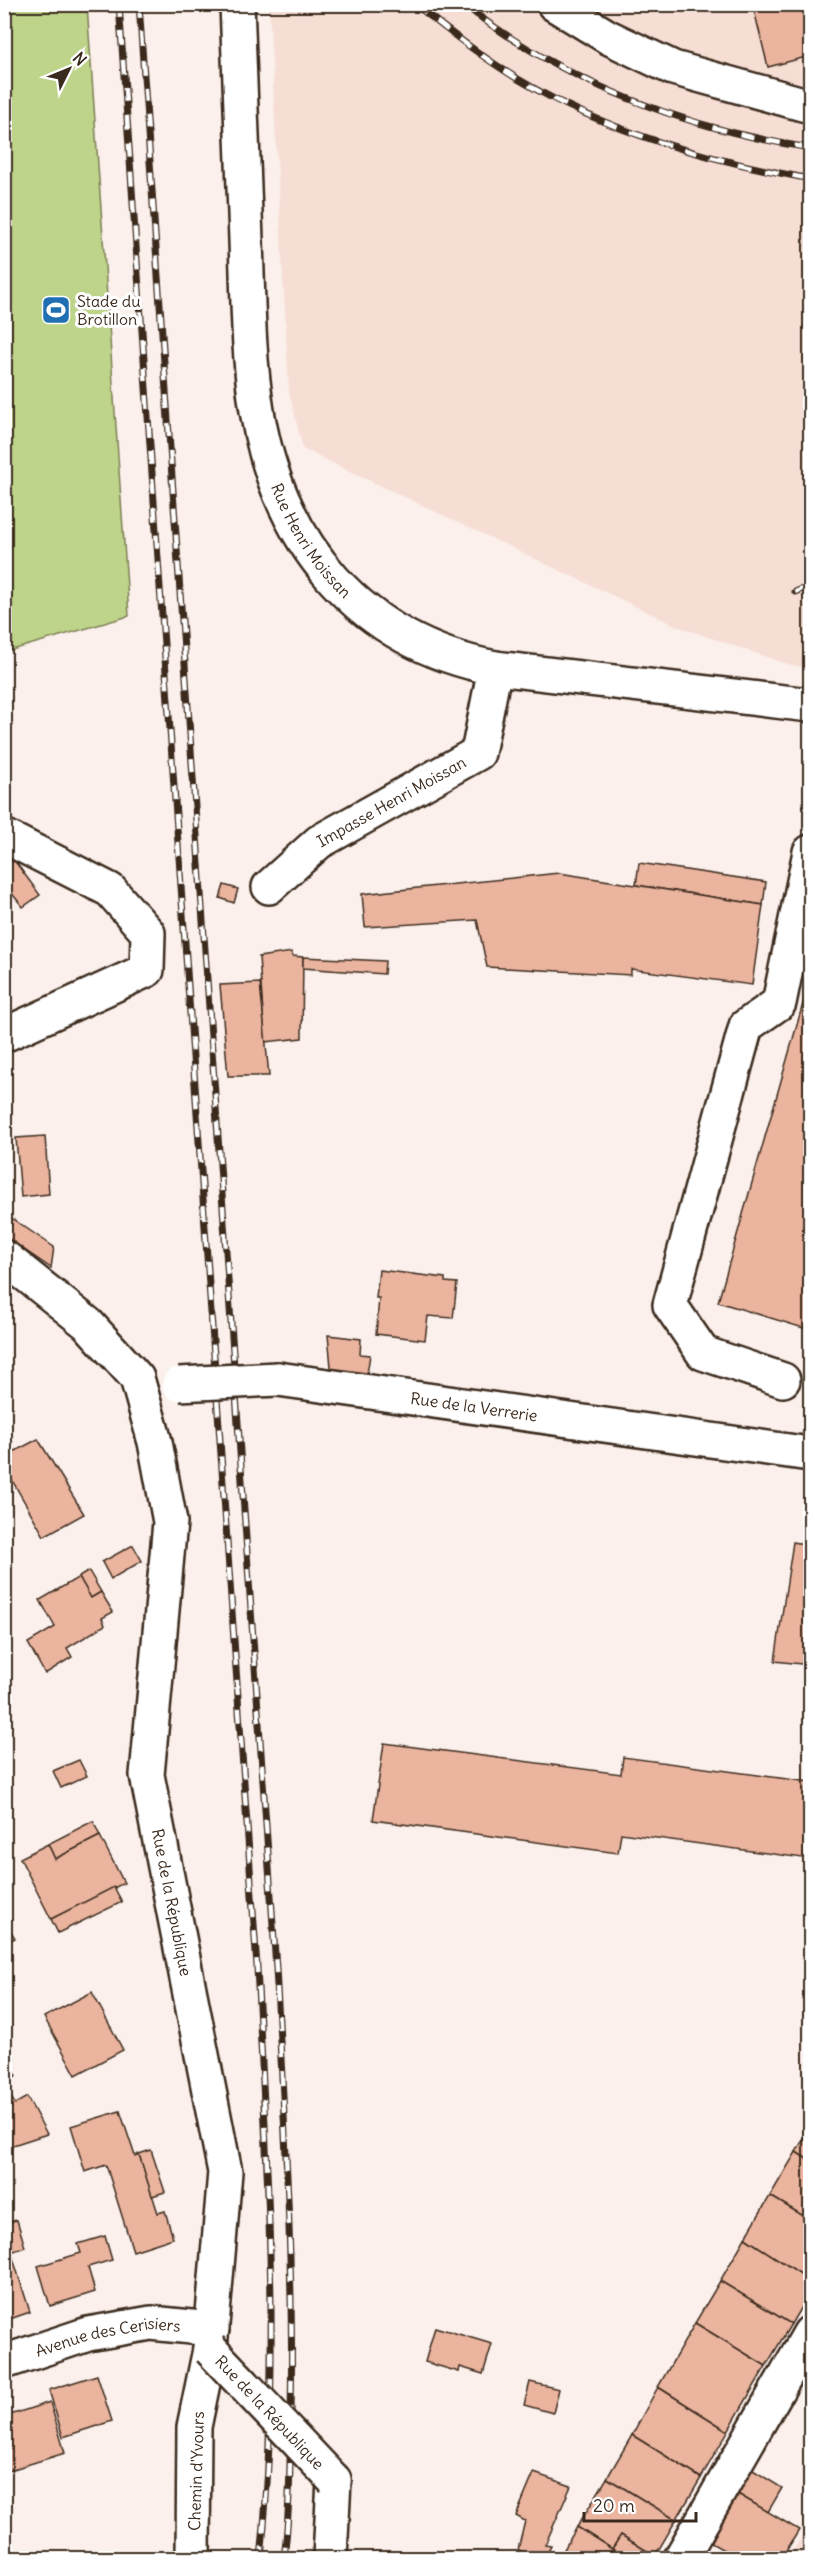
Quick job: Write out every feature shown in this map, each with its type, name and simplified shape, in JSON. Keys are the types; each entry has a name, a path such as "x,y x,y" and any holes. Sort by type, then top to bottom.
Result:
{"street":[{"name":"Rue Henri Moissan","path":"237,4 249,312 257,410 265,448 283,505 297,532 317,560 363,608 394,630 427,648 459,660 495,668 810,705"},
{"path":"554,4 608,38 673,68 810,106"},
{"name":"Impasse Henri Moissan","path":"268,887 319,842 478,753 495,668"},
{"path":"4,836 110,890 148,933 147,970 4,1035"},
{"path":"783,1380 703,1353 670,1305 746,1026 778,1003 810,852"},
{"name":"Rue de la République","path":"4,1257 88,1324 137,1378 155,1442 170,1522 147,1775 225,2172 211,2339 334,2480 330,2559"},
{"name":"Rue de la Verrerie","path":"137,1378 179,1384 278,1379 810,1454"},
{"name":"Avenue des Cerisiers","path":"4,2362 88,2334 151,2323 211,2339"},
{"path":"681,2559 810,2333"},
{"name":"Chemin d'Yvours","path":"193,2559 194,2427 211,2339"}],"shaded area":[{"path":"269,5 810,5 810,669 784,663 679,627 303,449 289,392"},
{"path":"810,2522 810,2558 789,2558"}],"green space":[{"name":"Stade du Brotillon","path":"5,4 87,5 129,616 5,652"}],"building":[{"path":"774,4 810,4 810,56 768,67 754,10"},
{"path":"14,860 40,895 23,907 4,884 4,867"},
{"path":"639,863 766,882 763,905 636,885"},
{"path":"559,873 763,905 752,985 631,969 631,975 487,967 477,920 365,927 362,894"},
{"path":"224,885 238,889 234,903 220,898"},
{"path":"292,952 292,956 303,957 302,1038 265,1042 259,957"},
{"path":"303,957 385,961 384,974 303,968"},
{"path":"810,979 810,1330 718,1302"},
{"path":"260,983 269,1076 228,1076 220,985"},
{"path":"45,1136 49,1194 21,1197 16,1138"},
{"path":"4,1213 54,1247 51,1268 4,1236"},
{"path":"379,1270 445,1278 445,1282 457,1283 453,1318 428,1316 425,1340 376,1334"},
{"path":"328,1335 361,1339 360,1354 370,1355 366,1380 332,1377"},
{"path":"38,1439 84,1514 44,1536 4,1466 4,1457"},
{"path":"793,1542 810,1545 810,1665 775,1661"},
{"path":"133,1545 142,1561 111,1579 102,1562"},
{"path":"89,1571 101,1592 91,1598 79,1577"},
{"path":"79,1577 91,1598 101,1592 113,1612 102,1618 105,1625 67,1648 72,1657 45,1674 28,1643 55,1627 40,1600"},
{"path":"384,1743 621,1774 623,1757 810,1782 810,1859 621,1833 618,1853 373,1820"},
{"path":"79,1760 87,1776 61,1788 53,1771"},
{"path":"93,1821 100,1836 55,1859 48,1844"},
{"path":"100,1836 124,1883 51,1919 20,1858 48,1844 55,1859"},
{"path":"114,1887 122,1902 58,1933 51,1919"},
{"path":"4,1920 15,1938 4,1944"},
{"path":"92,1992 123,2050 76,2075 44,2017"},
{"path":"4,2058 16,2076 4,2082"},
{"path":"4,2084 15,2104 27,2097 47,2134 4,2148"},
{"path":"120,2111 135,2156 139,2154 158,2213 165,2211 173,2238 133,2251 106,2165 85,2172 71,2126"},
{"path":"810,2127 810,2161 796,2152"},
{"path":"151,2150 165,2192 152,2196 139,2154"},
{"path":"796,2152 810,2161 810,2220 770,2196"},
{"path":"770,2196 810,2220 810,2280 745,2238"},
{"path":"17,2220 25,2247 11,2252 30,2312 7,2320 4,2311 4,2236 6,2235 4,2223"},
{"path":"105,2236 112,2260 88,2267 95,2292 50,2306 38,2266 81,2253 78,2244"},
{"path":"745,2238 810,2280 810,2292 791,2324 720,2281"},
{"path":"720,2281 791,2324 766,2366 695,2323"},
{"path":"695,2323 766,2366 728,2431 658,2387"},
{"path":"435,2327 492,2344 483,2374 460,2367 459,2372 425,2362"},
{"path":"97,2375 112,2421 63,2437 49,2390"},
{"path":"530,2382 559,2389 553,2413 524,2405"},
{"path":"658,2387 728,2431 701,2478 632,2435"},
{"path":"50,2402 65,2453 4,2472 4,2417"},
{"path":"632,2435 701,2478 676,2520 607,2478"},
{"path":"748,2467 782,2488 768,2512 736,2493"},
{"path":"534,2473 571,2486 545,2545 551,2546 545,2558 518,2550 525,2521 516,2516"},
{"path":"607,2478 676,2520 655,2556 621,2535 612,2549 577,2527"},
{"path":"736,2493 799,2530 782,2558 738,2558 711,2543"},
{"path":"577,2527 612,2549 627,2558 559,2558"},
{"path":"621,2535 655,2556 654,2558 627,2558 612,2549"}],"railway":[{"path":"119,4 257,1967 268,2189 271,2337 267,2484 261,2558"},
{"path":"139,4 276,1968 288,2190 292,2357 290,2468 284,2558"},
{"path":"415,4 505,71 587,115 697,153 810,179"},
{"path":"463,4 542,57 628,98 672,115 718,128 764,140 810,148"},
{"path":"795,592 810,586"}],"place":[{"name":"Stade du Brotillon","path":"56,310"}]}
